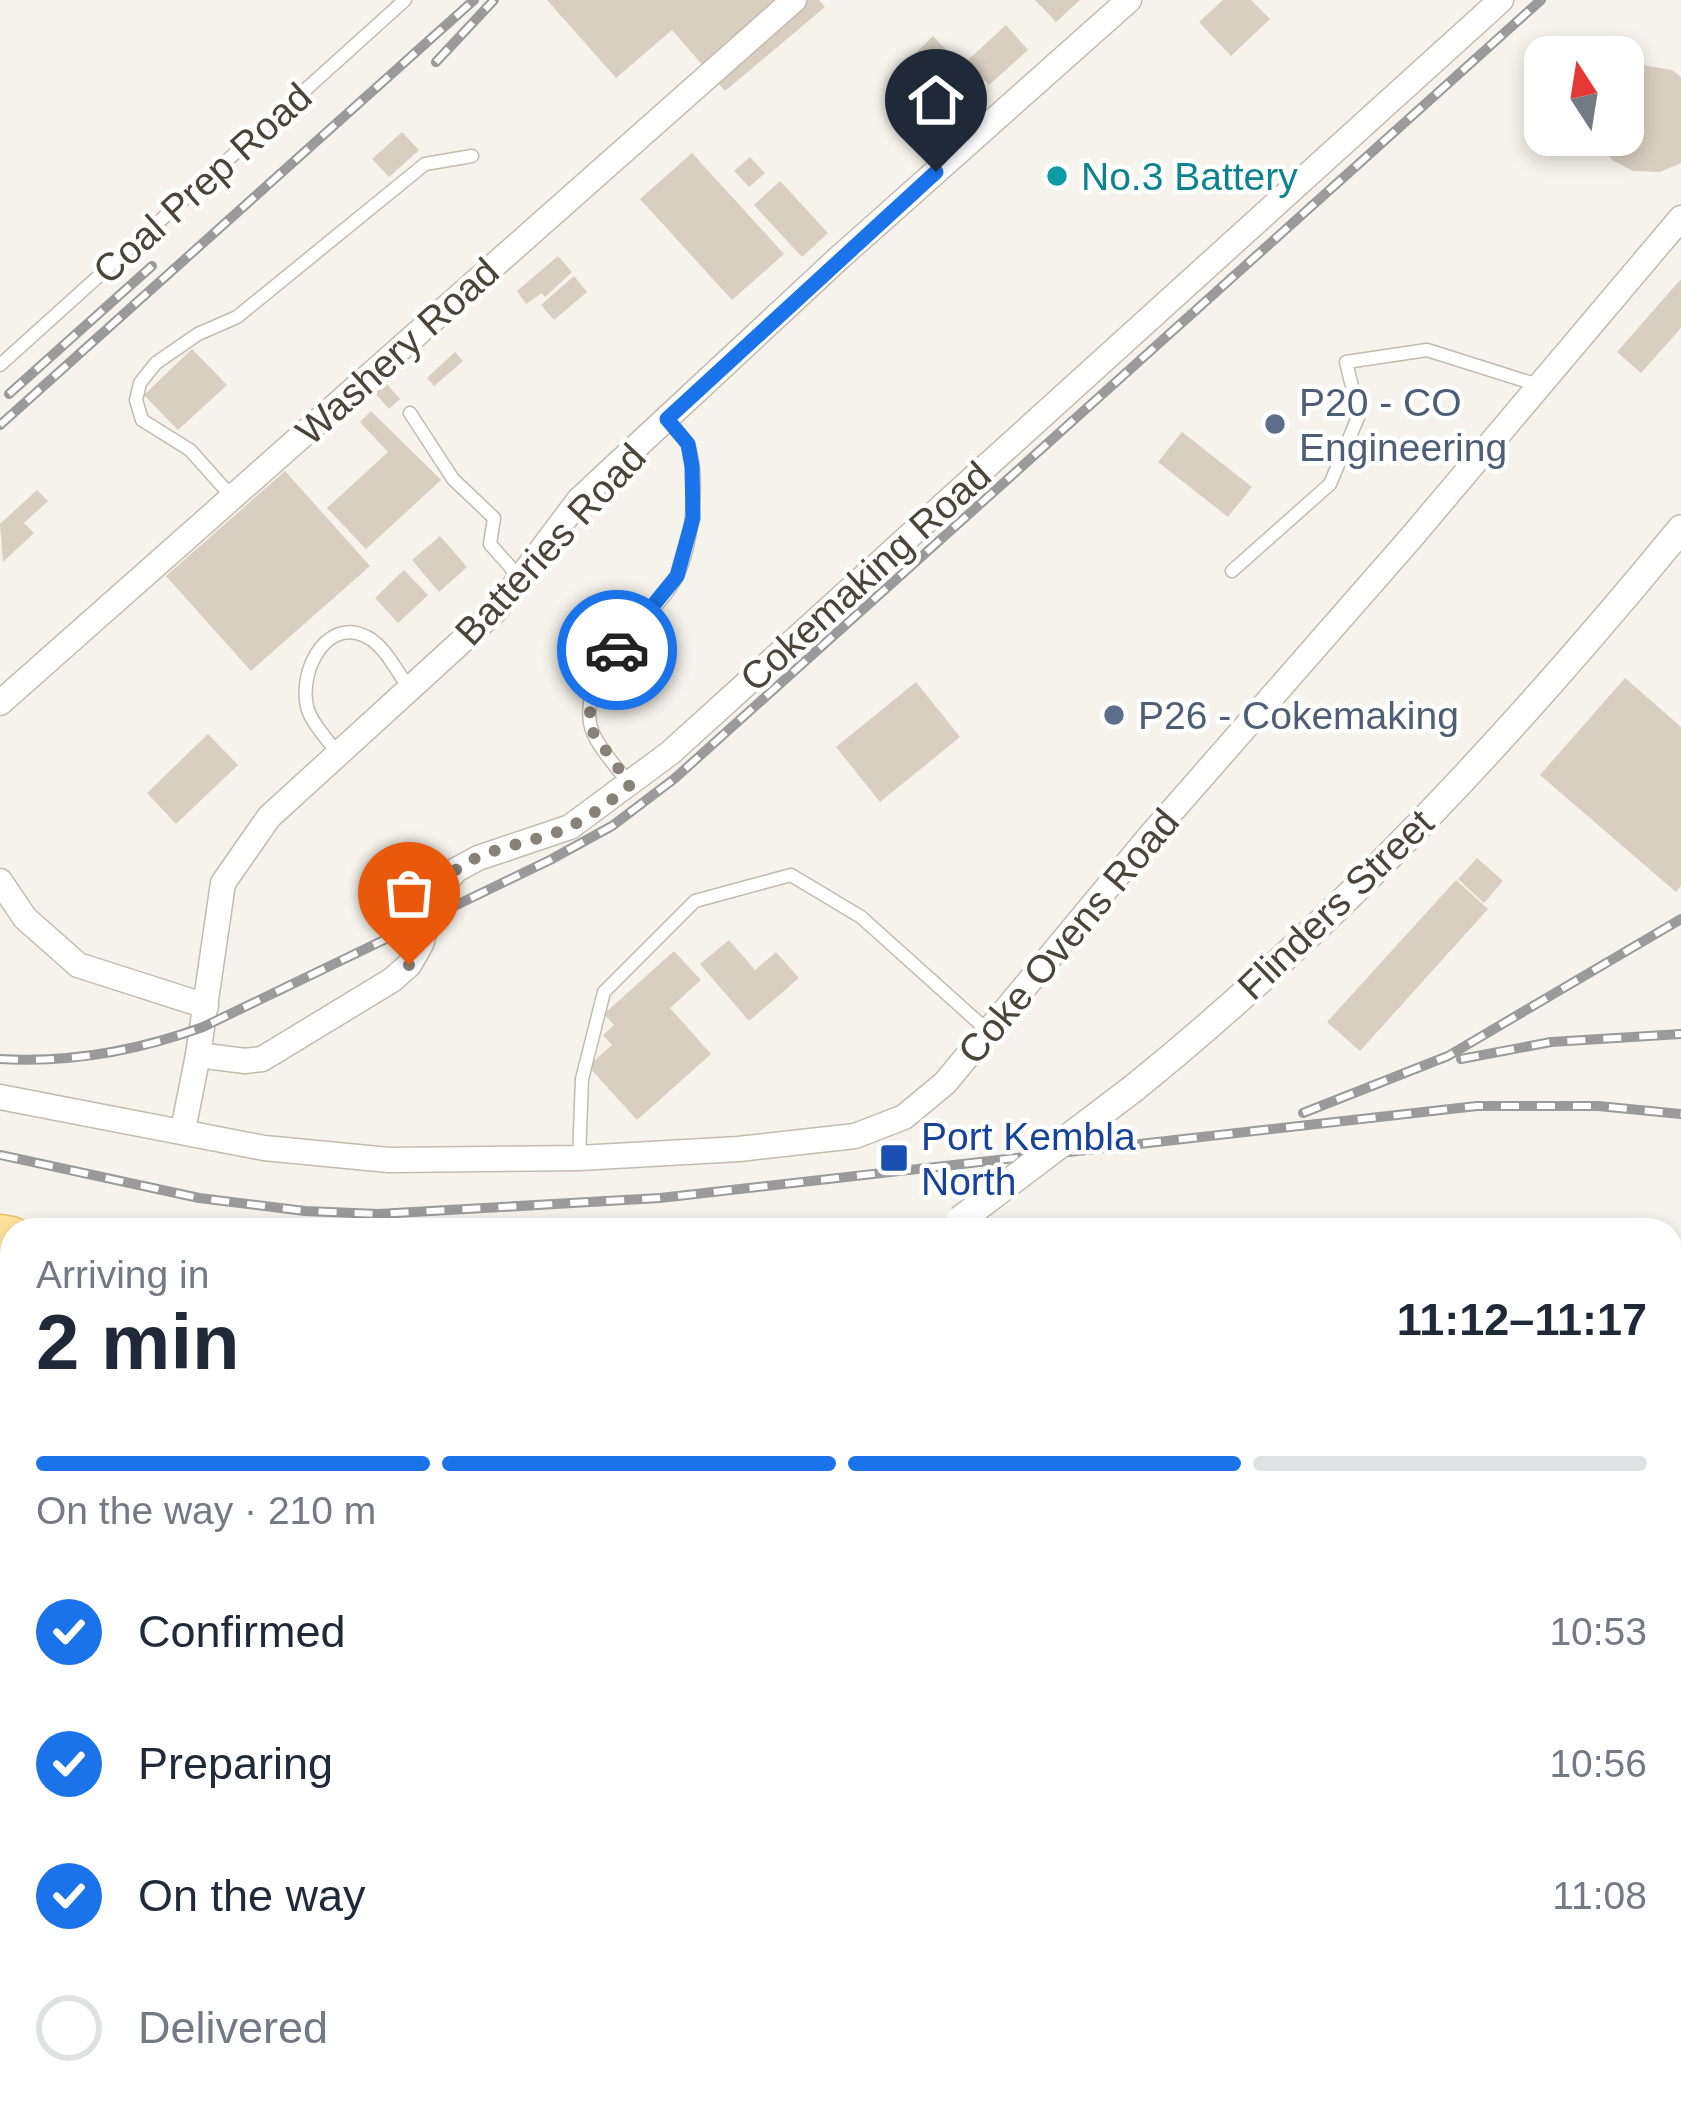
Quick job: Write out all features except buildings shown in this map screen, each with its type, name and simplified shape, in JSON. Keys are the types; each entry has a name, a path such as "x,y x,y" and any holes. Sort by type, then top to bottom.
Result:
{"street":[{"name":"Washery Road","path":"0,703 794,0"},
{"name":"Batteries Road","path":"183,1130 223,883 269,817 496,610 579,500 839,258 1129,0"},
{"name":"Cokemaking Road","path":"198,1055 245,1061 262,1058 392,980 415,956 435,894 456,870 570,827 688,737 1501,0"},
{"name":"Coke Ovens Road","path":"0,1097 264,1148 389,1160 579,1158 739,1149 831,1140 880,1129 926,1102 988,1032 1681,218"},
{"name":"Flinders Street","path":"961,1218 1134,1088 1257,982 1419,824 1596,632 1681,529"},
{"path":"0,881 25,918 78,965 206,1006"}],"lane":[{"name":"Coal Prep Road","path":"0,365 405,0"},
{"path":"232,497 190,450 142,420 136,400 140,383 179,346 237,317 425,164 472,156"},
{"path":"1232,571 1330,484 1359,415 1346,362 1426,350 1538,385"},
{"path":"410,413 453,479 494,518 490,544 520,578"},
{"path":"630,785 590,728 590,692 677,576 693,518 692,467 688,444 667,419"},
{"path":"338,754 309,713 305,690 309,664 320,648 346,632 366,635 410,689"},
{"path":"579,1158 582,1079 604,992 694,901 791,875 861,917 988,1032"}],"railway":[{"path":"0,425 474,0"},
{"path":"436,62 494,0"},
{"path":"0,1059 103,1054 203,1027 612,826 674,779 1541,0"},
{"path":"9,394 152,266"},
{"path":"1303,1113 1448,1056 1681,919"},
{"path":"1461,1059 1551,1042 1681,1034"},
{"path":"0,1155 199,1198 378,1214 660,1198 1477,1106 1598,1106 1681,1114"}],"way so far":[{"path":"409,965 421,944 435,894 456,870 570,827 630,785 590,728 590,692 617,650"}],"place":[{"name":"No.3 Battery","path":"1057,176"},
{"name":"P20 - CO Engineering","path":"1275,424"},
{"name":"P26 - Cokemaking","path":"1114,715"},
{"name":"Port Kembla North","path":"894,1158"}],"route":[{"path":"617,650 677,576 693,518 688,444 667,419 936,172"}]}
